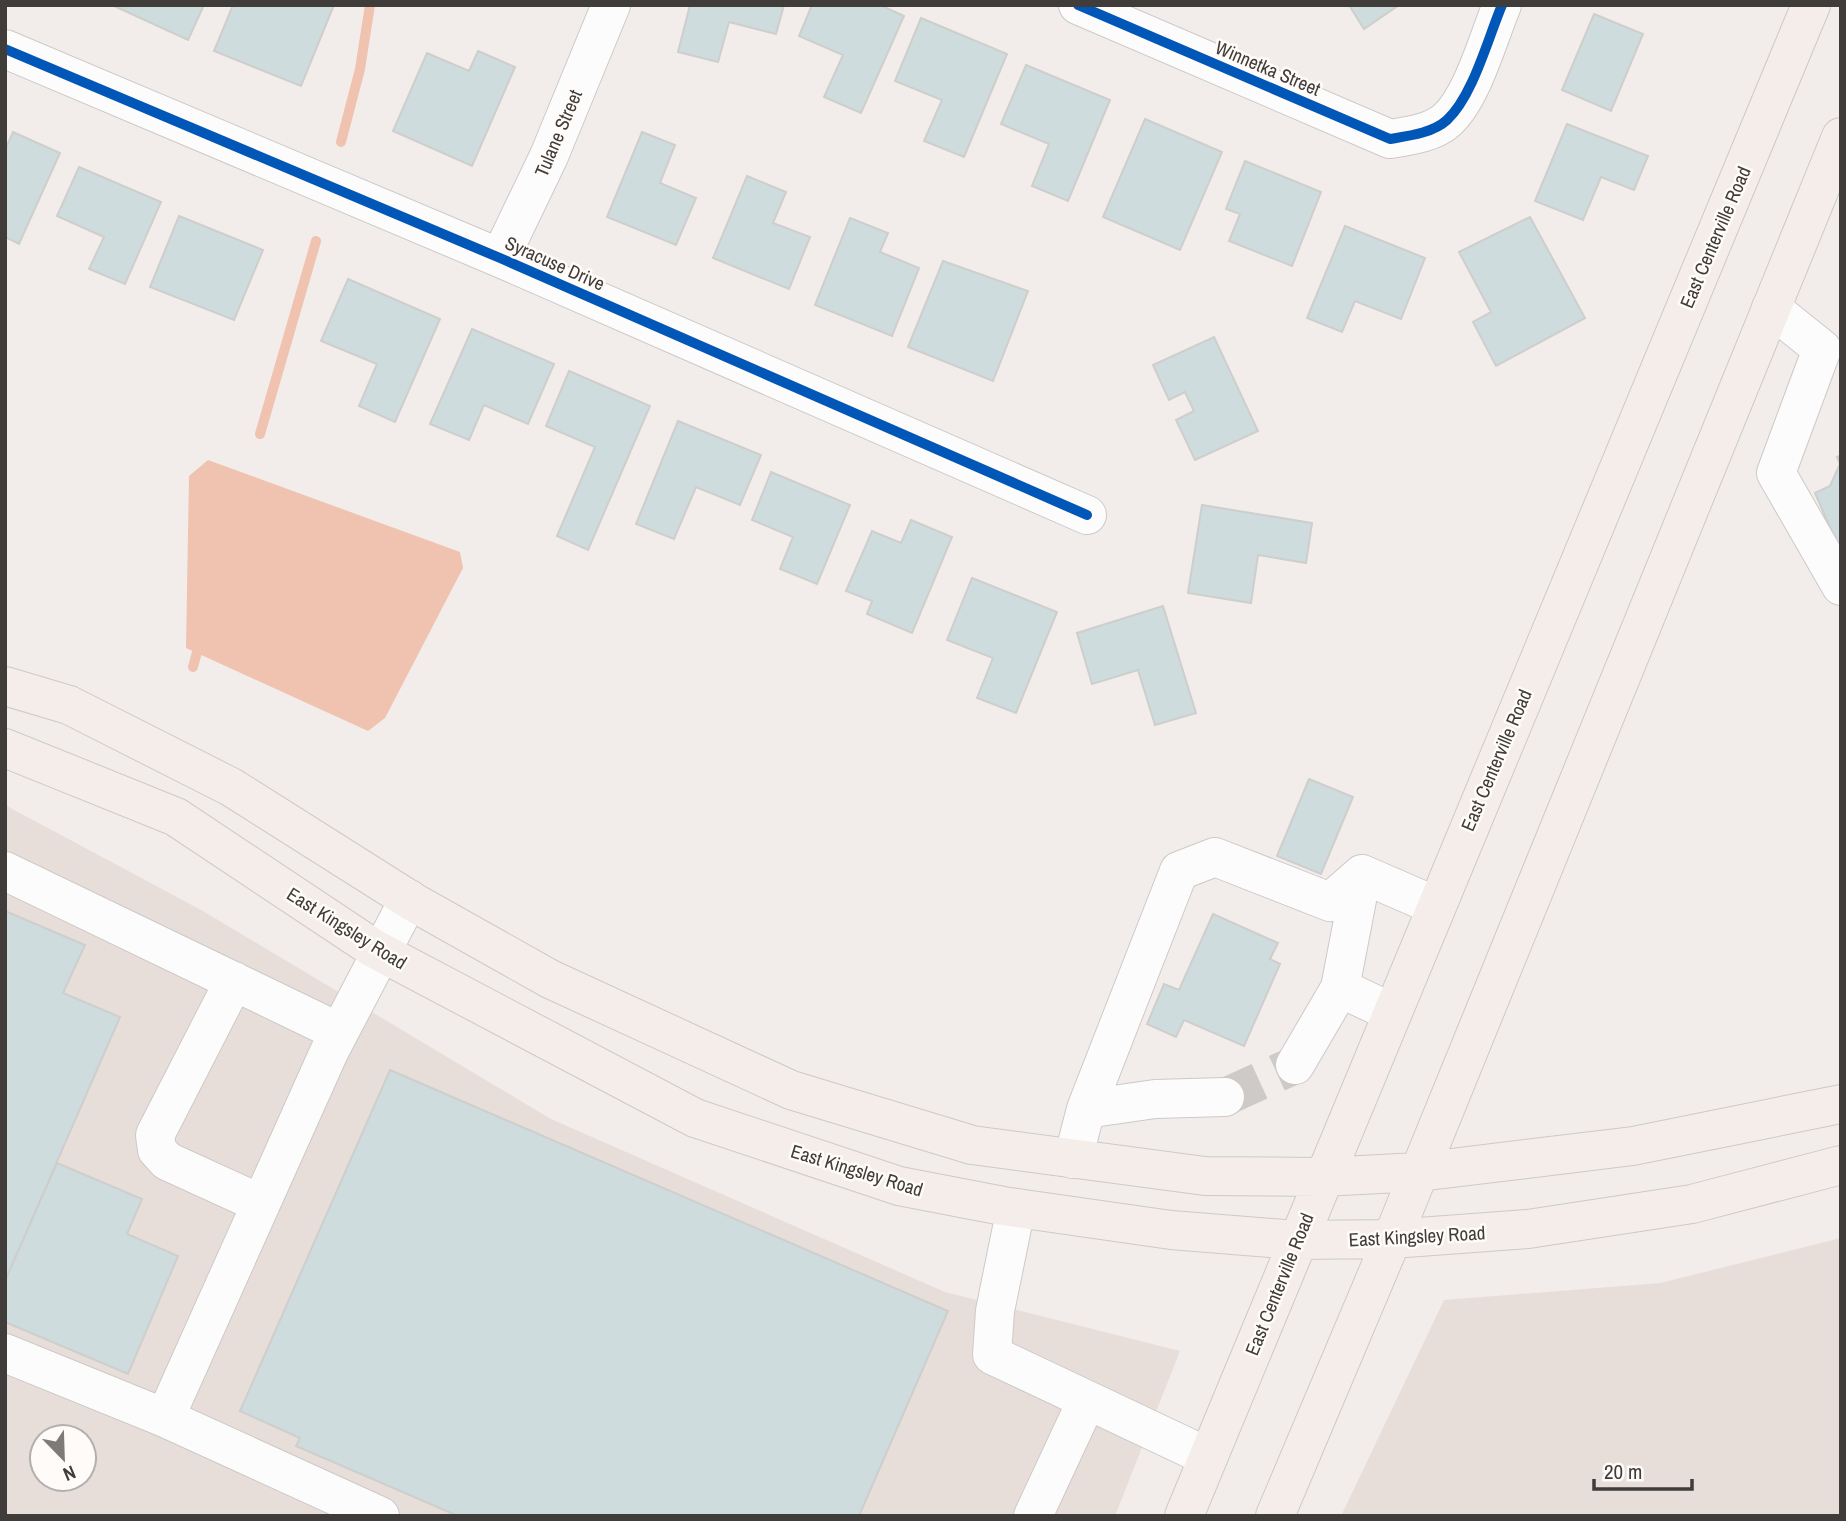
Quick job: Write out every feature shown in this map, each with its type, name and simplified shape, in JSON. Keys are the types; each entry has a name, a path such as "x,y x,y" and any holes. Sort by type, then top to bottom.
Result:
{"main road":[{"name":"East Centerville Road","path":"1184,1516 1322,1177 1811,5"},
{"path":"1275,1516 1392,1239 1841,137"},
{"path":"5,687 69,705 231,787 409,899 550,979 791,1090 972,1145 1205,1176 1322,1177 1419,1172 1633,1146 1841,1104"},
{"name":"East Kingsley Road","path":"5,748 176,817 380,951 695,1118 899,1186 1016,1208 1171,1230 1296,1240 1392,1239 1528,1230 1692,1204 1841,1165"}],"street":[{"name":"Tulane Street","path":"500,258 549,156 611,5"},
{"name":"Winnetka Street","path":"1078,5 1390,139 1415,135 1446,121 1466,92 1502,5"},
{"name":"Syracuse Drive","path":"5,49 500,258 1087,515"},
{"path":"1771,308 1822,349 1776,473 1841,586"},
{"path":"1073,1159 1086,1109 1179,871 1215,857 1330,902 1362,874"},
{"path":"5,871 339,1032"},
{"path":"1362,874 1436,906"},
{"path":"1295,1065 1339,988 1362,874"},
{"path":"165,1419 339,1032 409,899"},
{"path":"234,981 155,1135 157,1150 167,1161 261,1204"},
{"path":"1339,988 1391,1012"},
{"path":"1086,1109 1155,1099 1225,1097"},
{"path":"1016,1208 995,1311 992,1355 1208,1457"},
{"path":"5,1353 165,1419 380,1516"},
{"path":"1033,1516 1087,1400"}],"shaded area":[{"path":"208,460 460,552 463,568 385,718 368,731 186,648 189,476"},
{"path":"5,805 203,911 551,1119 945,1292 1180,1351 1115,1516 5,1516"},
{"path":"1841,1238 1841,1516 1341,1516 1444,1300 1660,1283"}],"building":[{"path":"112,5 204,5 188,40"},
{"path":"233,5 334,5 301,86 214,51"},
{"path":"690,5 784,5 776,34 729,22 718,62 678,52"},
{"path":"812,5 880,5 904,16 861,113 824,97 843,55 799,36"},
{"path":"1349,5 1399,5 1364,29"},
{"path":"1594,14 1643,34 1611,111 1562,90"},
{"path":"921,18 1007,54 964,157 924,141 942,100 895,81"},
{"path":"478,51 515,67 472,166 393,131 427,53 469,71"},
{"path":"1026,65 1110,100 1068,201 1032,186 1049,144 1001,124"},
{"path":"1145,119 1222,152 1180,250 1103,217"},
{"path":"1567,124 1648,156 1634,190 1601,177 1583,220 1535,201"},
{"path":"13,132 60,153 19,244 5,237 5,150"},
{"path":"642,132 675,145 660,183 696,198 676,245 607,217"},
{"path":"1245,161 1321,192 1292,266 1229,241 1240,214 1226,209"},
{"path":"79,167 161,202 125,284 89,269 104,237 57,216"},
{"path":"747,176 786,192 773,223 810,237 789,289 713,258"},
{"path":"179,216 263,250 234,320 150,287"},
{"path":"1530,217 1585,318 1496,366 1473,322 1491,312 1459,252"},
{"path":"850,218 888,233 880,252 919,268 892,336 815,305"},
{"path":"1345,226 1425,258 1401,319 1355,301 1342,332 1307,318"},
{"path":"943,261 1028,291 993,381 908,347"},
{"path":"348,279 440,319 395,422 359,406 377,364 321,341"},
{"path":"472,329 554,364 528,424 484,405 469,440 430,424"},
{"path":"1214,337 1258,431 1195,460 1176,420 1194,411 1185,392 1169,400 1153,365"},
{"path":"569,371 650,406 588,550 557,536 595,447 546,426"},
{"path":"678,421 761,455 740,505 696,487 674,539 636,524"},
{"path":"1841,455 1841,553 1815,493 1830,486 1840,464 1837,457"},
{"path":"771,472 850,505 817,584 780,569 793,537 752,520"},
{"path":"1202,505 1312,523 1306,563 1258,555 1251,603 1188,593"},
{"path":"911,520 952,537 912,633 867,614 872,601 846,591 872,531 901,543"},
{"path":"972,578 1057,612 1016,713 977,698 993,658 947,640"},
{"path":"1163,606 1196,713 1155,725 1138,670 1092,684 1077,633"},
{"path":"1309,779 1353,797 1321,874 1277,856"},
{"path":"5,911 85,945 63,993 120,1017 5,1281"},
{"path":"1213,914 1278,943 1270,959 1280,964 1244,1046 1184,1020 1176,1037 1147,1024 1164,984 1179,990"},
{"path":"390,1070 948,1311 859,1516 458,1516 296,1446 300,1438 240,1411"},
{"path":"57,1163 142,1199 127,1234 178,1256 128,1374 5,1322 5,1281"}],"waterway":[{"path":"341,142 360,69 370,5"},
{"path":"260,434 316,241"},
{"path":"193,667 200,641"}],"tunnel":[{"path":"1225,1097 1295,1065"}],"cycle path":[{"path":"1078,5 1390,139 1435,128 1456,110 1472,82 1502,5"},
{"path":"5,49 500,258 1087,515"}]}
